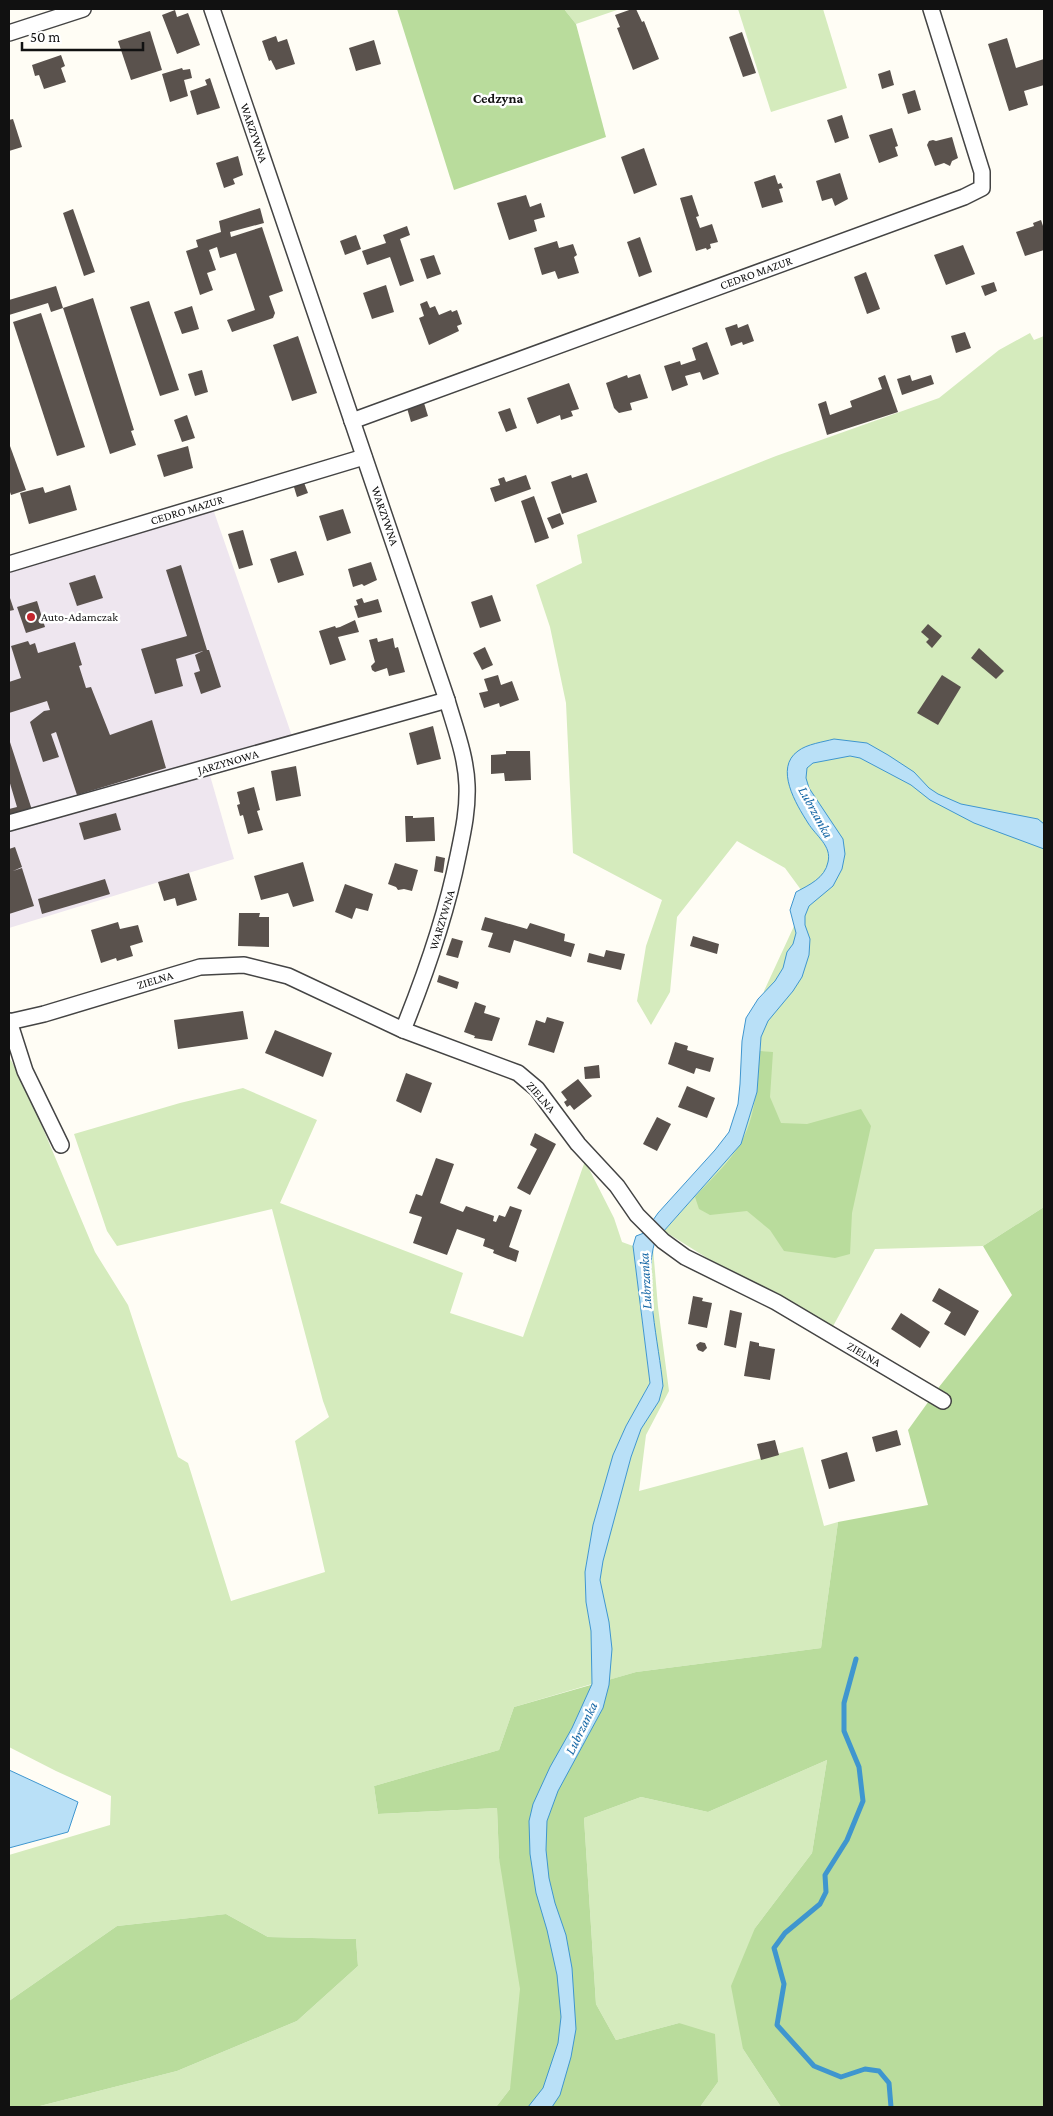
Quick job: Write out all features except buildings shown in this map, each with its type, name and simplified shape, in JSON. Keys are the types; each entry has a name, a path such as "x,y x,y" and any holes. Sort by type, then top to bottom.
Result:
{"street":[{"path":"9,33 83,9"},
{"name":"WARZYWNA","path":"212,9 448,700 464,757 467,784 466,817 452,890 426,972 404,1030"},
{"name":"CEDRO MAZUR","path":"352,421 964,197 982,188 982,172 931,9"},
{"name":"CEDRO MAZUR","path":"9,564 364,456"},
{"name":"JARZYNOWA","path":"9,823 448,700"},
{"name":"ZIELNA","path":"9,1022 44,1014 200,967 244,965 288,976 404,1030 518,1073 537,1089 578,1144 617,1186 637,1215 663,1241 685,1257 776,1302 943,1401"},
{"path":"9,1022 25,1071 61,1145"}],"shaded area":[{"path":"213,509 292,736 9,817 9,569"},
{"path":"209,772 234,859 9,928 9,829"}],"green space":[{"path":"397,9 564,9 576,24 606,137 454,190"},
{"path":"564,9 620,9 576,24"},
{"path":"738,9 823,9 847,88 771,112"},
{"path":"1030,333 1034,340 1044,336 1044,1207 983,1246 875,1249 831,1330 777,1293 731,1273 664,1231 741,1144 757,1092 764,991 807,898 785,868 737,841 677,917 670,992 651,1025 637,1001 646,946 662,900 573,853 566,703 550,627 536,585 582,563 577,535 776,456 939,398 999,350"},
{"path":"759,1051 773,1052 770,1097 781,1123 807,1124 861,1109 871,1126 852,1213 850,1254 835,1258 784,1251 770,1230 747,1211 710,1215 699,1209 695,1197 725,1165 745,1135 753,1112"},
{"path":"9,1057 23,1081 95,1252 128,1305 178,1457 188,1463 231,1601 325,1572 295,1441 329,1417 323,1401 272,1209 117,1246 107,1231 74,1134 180,1103 243,1088 317,1120 280,1203 463,1273 450,1313 523,1337 585,1161 614,1218 622,1242 633,1246 650,1383 626,1426 613,1455 593,1525 585,1572 586,1602 591,1631 592,1684 514,1707 499,1750 374,1786 378,1814 497,1808 499,1858 548,1998 510,2089 496,2107 36,2107 177,2071 297,2021 358,1966 356,1939 268,1937 226,1914 117,1926 9,2001 9,1855 110,1825 111,1796 9,1747"},
{"path":"1044,1207 1044,2107 781,2107 743,2049 731,1986 755,1928 812,1853 827,1760 708,1812 641,1797 584,1818 596,2004 616,2040 679,2023 715,2034 718,2082 700,2107 496,2107 510,2089 520,1989 499,1858 497,1808 378,1814 374,1786 499,1750 514,1707 636,1672 821,1648 838,1522 928,1505 908,1430 939,1387 1012,1295 983,1246"},
{"path":"653,1248 658,1307 669,1391 646,1435 639,1491 803,1447 824,1526 838,1522 821,1648 636,1672 605,1681 600,1580 603,1560 631,1457 641,1429 659,1401 651,1275"},
{"path":"827,1760 812,1853 755,1928 743,2049 781,2107 700,2107 718,2082 679,2023 616,2040 596,2004 584,1818 641,1797 708,1812"},
{"path":"226,1914 268,1937 356,1939 358,1966 297,2021 177,2071 36,2107 9,2107 9,2001 117,1926"}],"water":[{"name":"Lubrzanka","path":"834,739 867,743 914,772 929,788 938,794 961,804 1038,819 1044,824 1044,849 974,823 930,800 911,785 860,758 850,756 813,763 807,768 806,778 809,788 843,839 845,854 842,869 833,886 809,906 805,916 805,925 810,939 809,955 802,977 768,1021 761,1037 757,1092 741,1144 655,1241 652,1257 651,1293 663,1386 659,1401 641,1429 631,1457 603,1561 600,1580 609,1622 612,1649 609,1685 603,1708 558,1791 547,1821 546,1850 549,1878 566,1935 572,1968 576,2029 571,2057 560,2095 552,2107 528,2107 543,2088 558,2043 561,2017 557,1975 536,1893 530,1854 529,1821 533,1804 550,1767 572,1728 592,1684 591,1631 586,1602 585,1572 593,1525 613,1455 626,1426 650,1383 633,1246 636,1236 644,1233 658,1213 729,1132 738,1104 742,1041 746,1018 758,999 775,981 783,968 787,952 793,944 796,933 790,910 796,892 820,877 826,868 829,856 826,846 808,823 793,796 787,776 788,767 791,758 798,751 810,745"},
{"path":"9,1770 78,1802 68,1832 9,1848"}],"waterway":[{"path":"856,1659 844,1703 844,1731 859,1767 863,1801 847,1840 825,1875 826,1892 820,1904 785,1933 774,1948 784,1984 777,2025 814,2066 841,2077 865,2069 879,2071 889,2083 891,2107"}],"place":[{"name":"Auto-Adamczak","path":"31,617"}],"district":[{"name":"Cedzyna","path":"498,98"}]}
